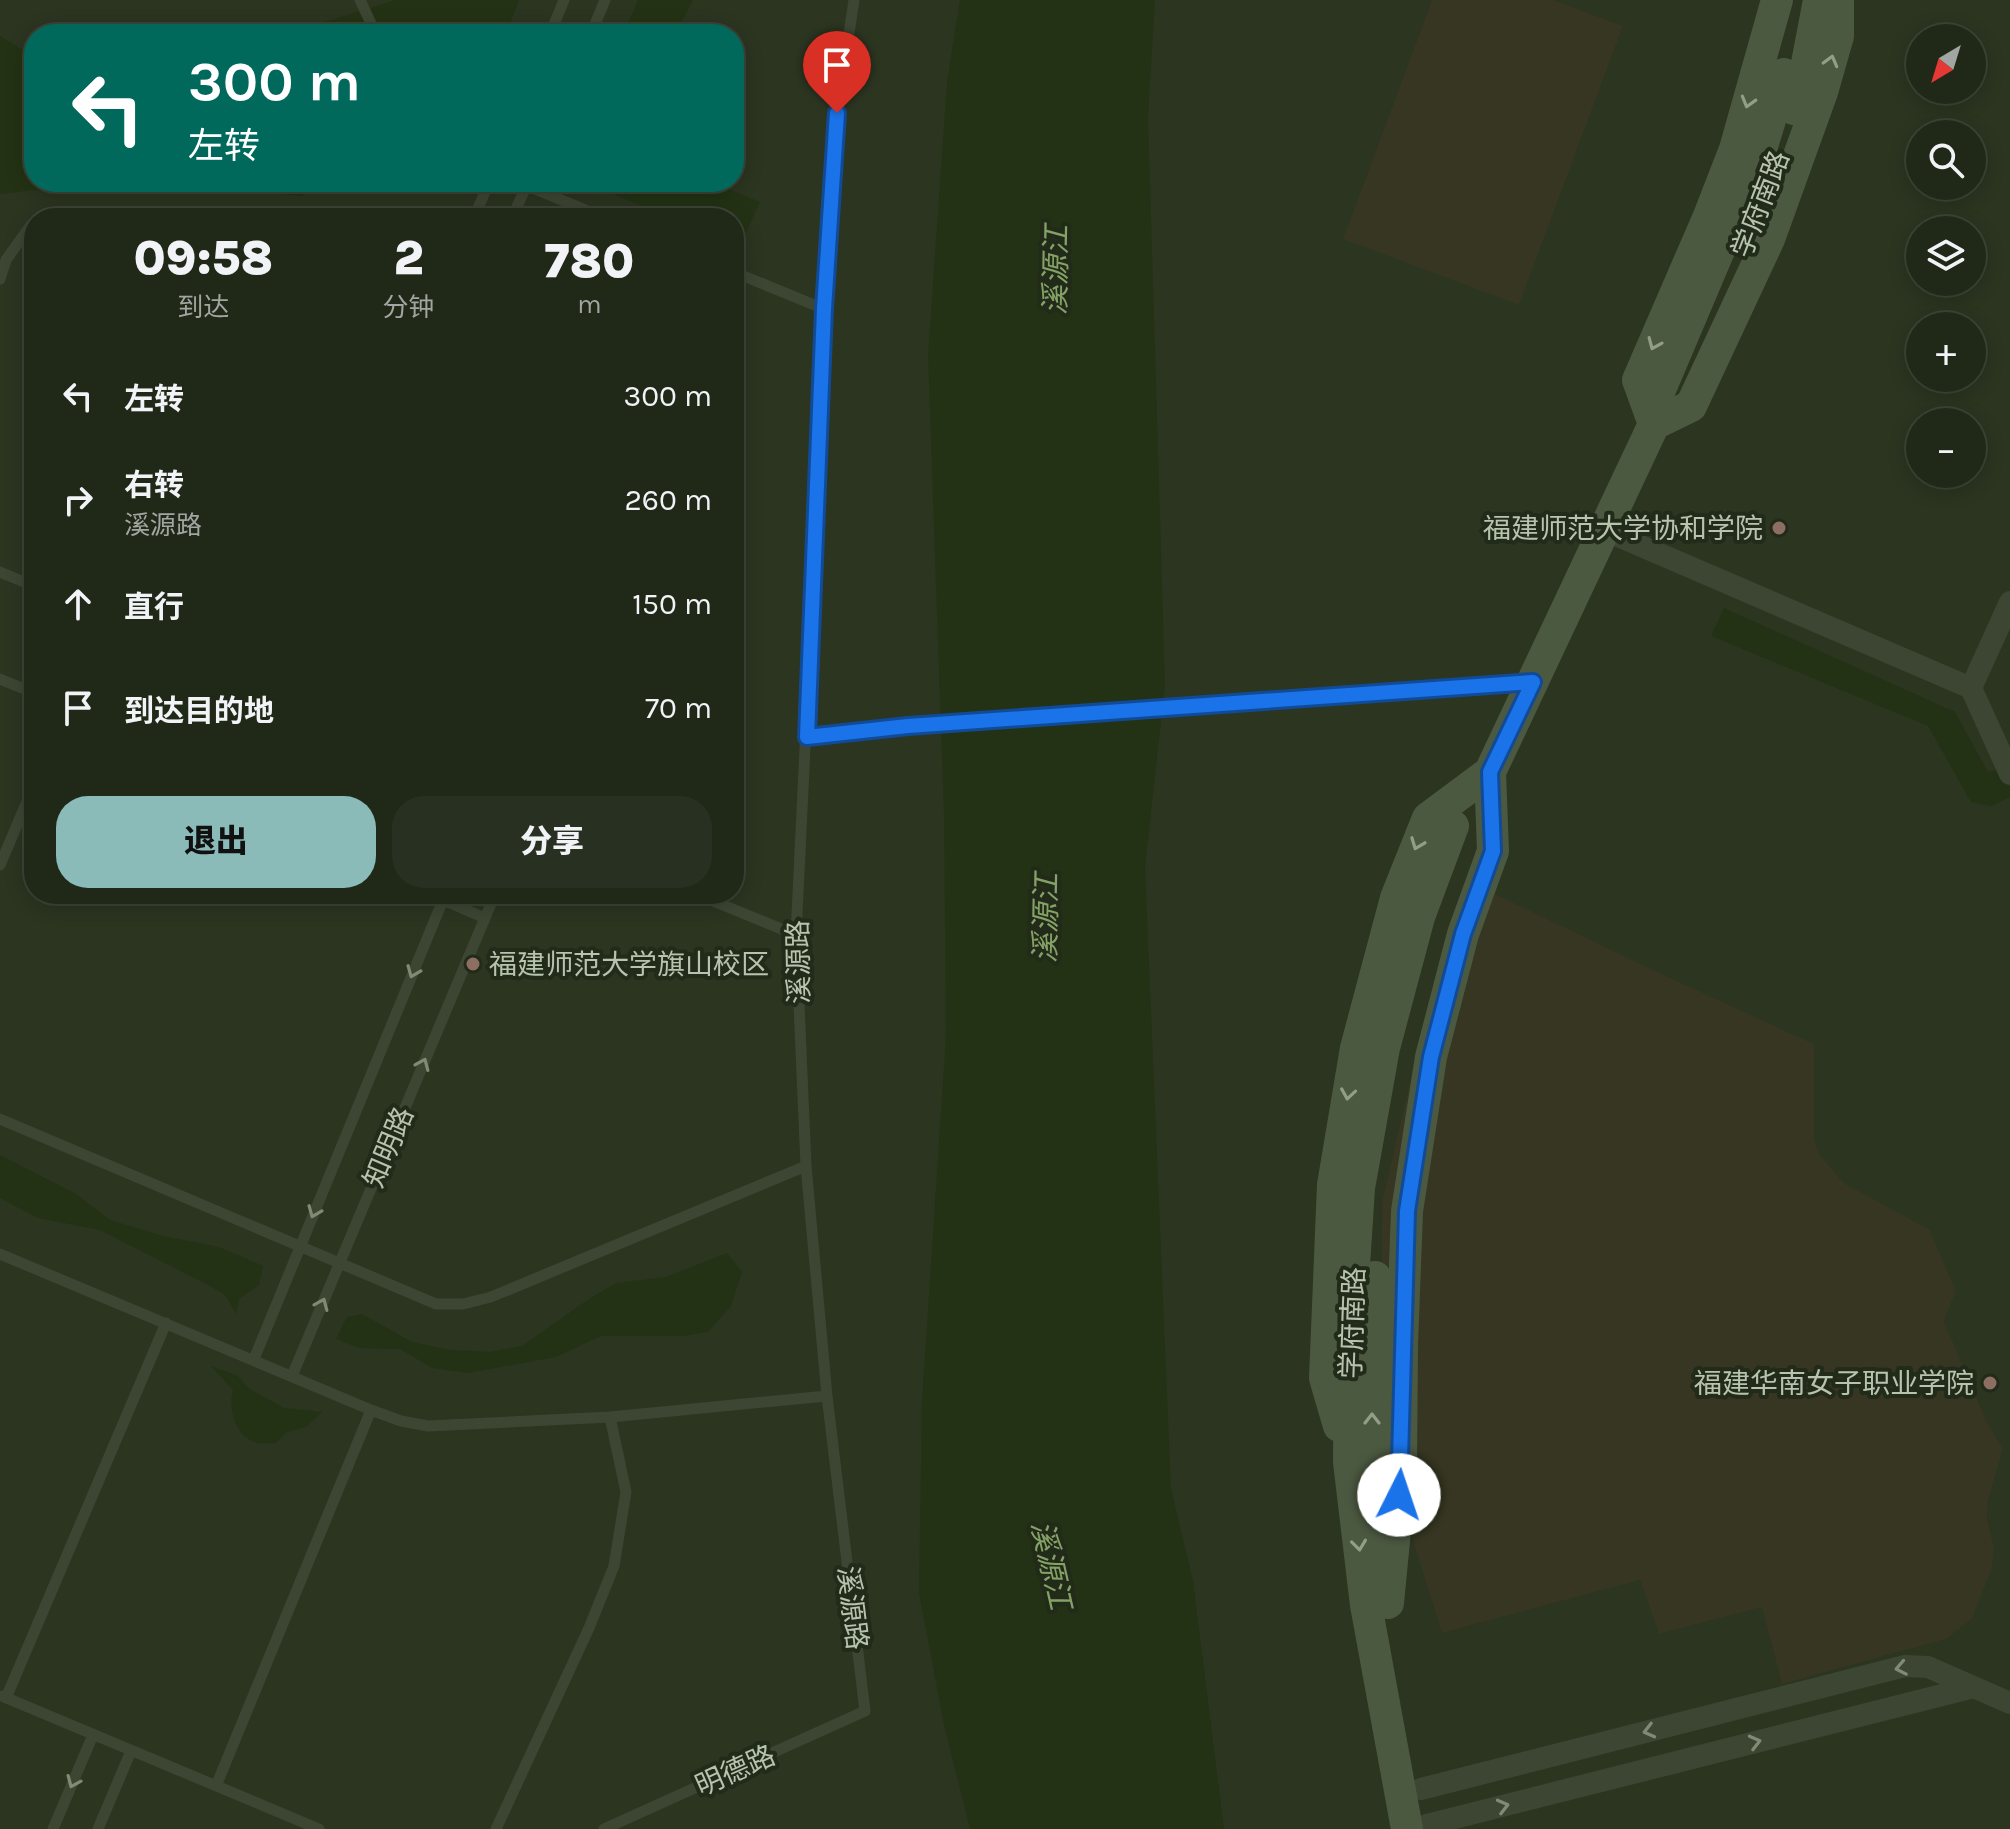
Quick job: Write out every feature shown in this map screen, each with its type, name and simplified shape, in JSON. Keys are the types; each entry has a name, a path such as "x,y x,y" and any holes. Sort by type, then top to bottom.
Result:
{"main road":[{"path":"1654,424 1638,380 1735,149 1777,0"},
{"name":"学府南路","path":"1799,0 1784,74 1759,156 1668,397 1778,161 1804,79 1819,0"},
{"path":"1388,1603 1401,1468 1407,1211 1431,1057 1463,934 1493,851 1490,772 1654,424 1691,406 1769,239 1822,92 1838,36 1838,0"},
{"path":"1349,1462 1325,1378 1333,1185 1356,1048 1396,898 1428,818 1490,772"},
{"name":"学府南路","path":"1463,830 1403,1052 1379,1192 1372,1330 1372,1460 1388,1603 1421,1789 1421,1828 1366,1605 1349,1462 1350,1328 1359,1188 1384,1048 1419,917 1463,830"}],"street":[{"path":"1604,530 1971,688 2010,774"},
{"path":"1971,688 2010,602"},
{"path":"1421,1789 1905,1666 1928,1667 2010,1703"},
{"path":"1421,1828 1974,1687"}],"lane":[{"path":"360,0 371,24"},
{"path":"554,24 564,0"},
{"path":"595,24 605,0"},
{"name":"溪源路","path":"854,0 837,113 824,309 796,935 806,1166 827,1396 865,1711"},
{"path":"545,192 582,208"},
{"path":"0,279 6,260 24,235"},
{"path":"744,276 824,309"},
{"path":"0,572 24,582"},
{"path":"0,679 24,689"},
{"path":"807,737 908,726 1533,682"},
{"path":"0,865 24,809"},
{"name":"知明路","path":"254,1359 441,904"},
{"path":"452,904 485,918"},
{"name":"知明路","path":"292,1376 491,904"},
{"path":"720,904 796,935"},
{"path":"0,1119 436,1304 463,1304 491,1297 806,1166"},
{"path":"0,1254 371,1410 401,1421 428,1426 610,1417 827,1396"},
{"path":"166,1323 3,1697 319,1829"},
{"path":"216,1786 371,1410"},
{"path":"496,1829 589,1628 614,1566 626,1492 610,1417"},
{"name":"明德路","path":"604,1829 865,1711"},
{"path":"53,1829 93,1735"},
{"path":"98,1829 131,1751"}],"shaded area":[{"path":"1432,0 1553,0 1623,26 1519,305 1343,239"},
{"path":"1491,892 1814,1044 1814,1139 1820,1155 1844,1183 1930,1230 1956,1291 1944,1321 1985,1418 2003,1449 1988,1500 1987,1517 1994,1549 1992,1568 1972,1619 1946,1639 1782,1684 1762,1607 1659,1634 1640,1580 1442,1633 1380,1435 1382,1202 1429,1001"}],"water":[{"path":"395,0 519,0 510,24 311,24"},
{"path":"638,0 693,0 680,24 628,24"},
{"name":"溪源江","path":"960,0 1155,0 1148,116 1165,684 1145,868 1171,1489 1193,1581 1224,1829 970,1829 944,1725 919,1593 922,1400 946,1035 944,815 928,355 947,82"},
{"path":"0,36 24,50 24,191 0,194"},
{"path":"267,192 308,192 301,196"},
{"path":"609,192 736,192 760,202 744,237 744,208 646,208"},
{"path":"1724,608 1955,712 1988,772 2010,766 2010,797 1991,806 1971,802 1928,726 1711,636"},
{"path":"0,1155 76,1194 110,1220 163,1236 219,1247 263,1266 259,1285 239,1299 236,1314 226,1296 210,1286 100,1230 38,1218 0,1198"},
{"path":"727,1253 742,1272 731,1306 708,1332 683,1336 601,1336 556,1357 468,1373 432,1368 400,1349 359,1348 336,1339 347,1317 362,1314 412,1342 451,1350 489,1352 522,1346 616,1283 666,1277"},
{"path":"211,1366 238,1376 248,1388 284,1408 322,1412 306,1427 287,1432 276,1443 249,1440 235,1421 233,1390"}],"place":[{"name":"福建师范大学协和学院","path":"1779,528"},
{"name":"福建师范大学旗山校区","path":"473,964"},
{"name":"福建华南女子职业学院","path":"1990,1383"}],"route":[{"path":"837,113 824,309 807,737 908,726 1533,682 1490,772 1493,851 1463,934 1431,1057 1407,1211 1399,1495"}]}
